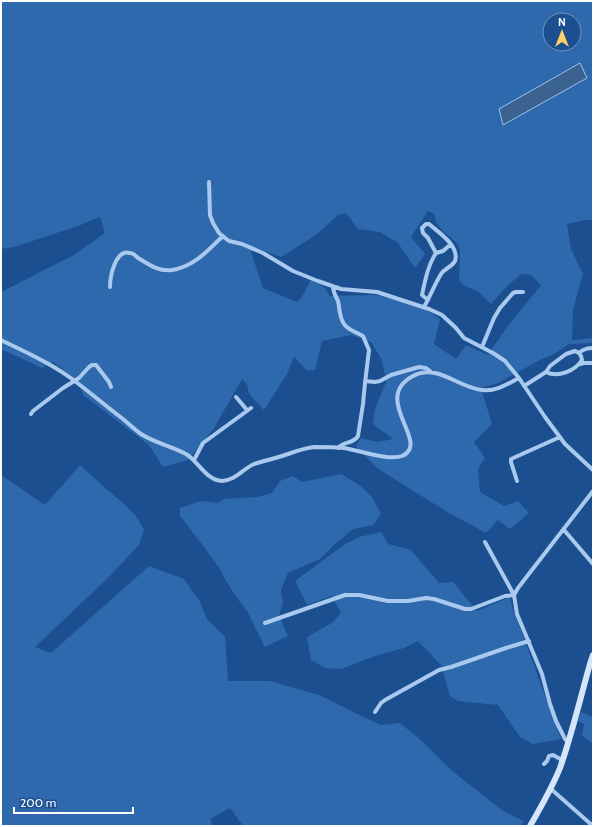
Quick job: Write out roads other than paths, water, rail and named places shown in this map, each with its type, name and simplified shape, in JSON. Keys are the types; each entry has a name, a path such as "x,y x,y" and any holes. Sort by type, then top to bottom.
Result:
{"street":[{"path":"209,182 210,215 219,233 229,241 242,244 263,253 293,271 333,286 347,290 377,292 424,307 442,315 464,338 493,353 505,362 519,378 565,444 593,470"},
{"path":"424,307 440,275 444,269 451,265 454,261 455,254 451,244 429,224 426,224 422,228 423,233 428,238 436,253"},
{"path":"110,286 111,272 114,265 119,256 125,253 130,253 155,268 172,270 194,262 223,236"},
{"path":"428,300 422,295 424,284 433,258 436,253 443,251 451,244"},
{"path":"333,286 333,291 338,301 342,321 345,327 363,336 369,350 358,436 354,441 341,445 338,448"},
{"path":"482,347 494,318 500,308 513,293 523,292"},
{"path":"1,340 43,360 75,381 141,434 181,452 194,460 208,475 215,480 223,481 233,478 253,465 308,447 324,446 381,456 402,456 408,452 411,445 410,437 399,413 397,398 399,389 403,383 413,376 420,373 431,372"},
{"path":"579,353 582,350 593,348"},
{"path":"524,386 546,372 550,366 566,354 574,351 579,353 581,356 582,360 573,369 563,373 551,375 546,372"},
{"path":"579,364 593,363"},
{"path":"31,414 63,388 79,378 92,365 96,365 112,387"},
{"path":"365,381 380,381 391,375 420,367 426,368 431,372 483,391 493,390 519,378"},
{"path":"194,460 203,443 249,409 236,397"},
{"path":"517,481 511,459 560,437"},
{"path":"514,595 593,491"},
{"path":"564,530 593,564"},
{"path":"485,542 514,595 517,614 542,674 556,721 568,742"},
{"path":"265,623 345,595 359,595 388,601 408,601 426,598 434,599 465,609 471,609 505,596 514,595"},
{"path":"375,712 385,700 440,670 528,641"},
{"path":"530,826 551,789 562,760 593,655"},
{"path":"544,764 549,756 553,755 562,760"},
{"path":"551,789 593,826"}]}
